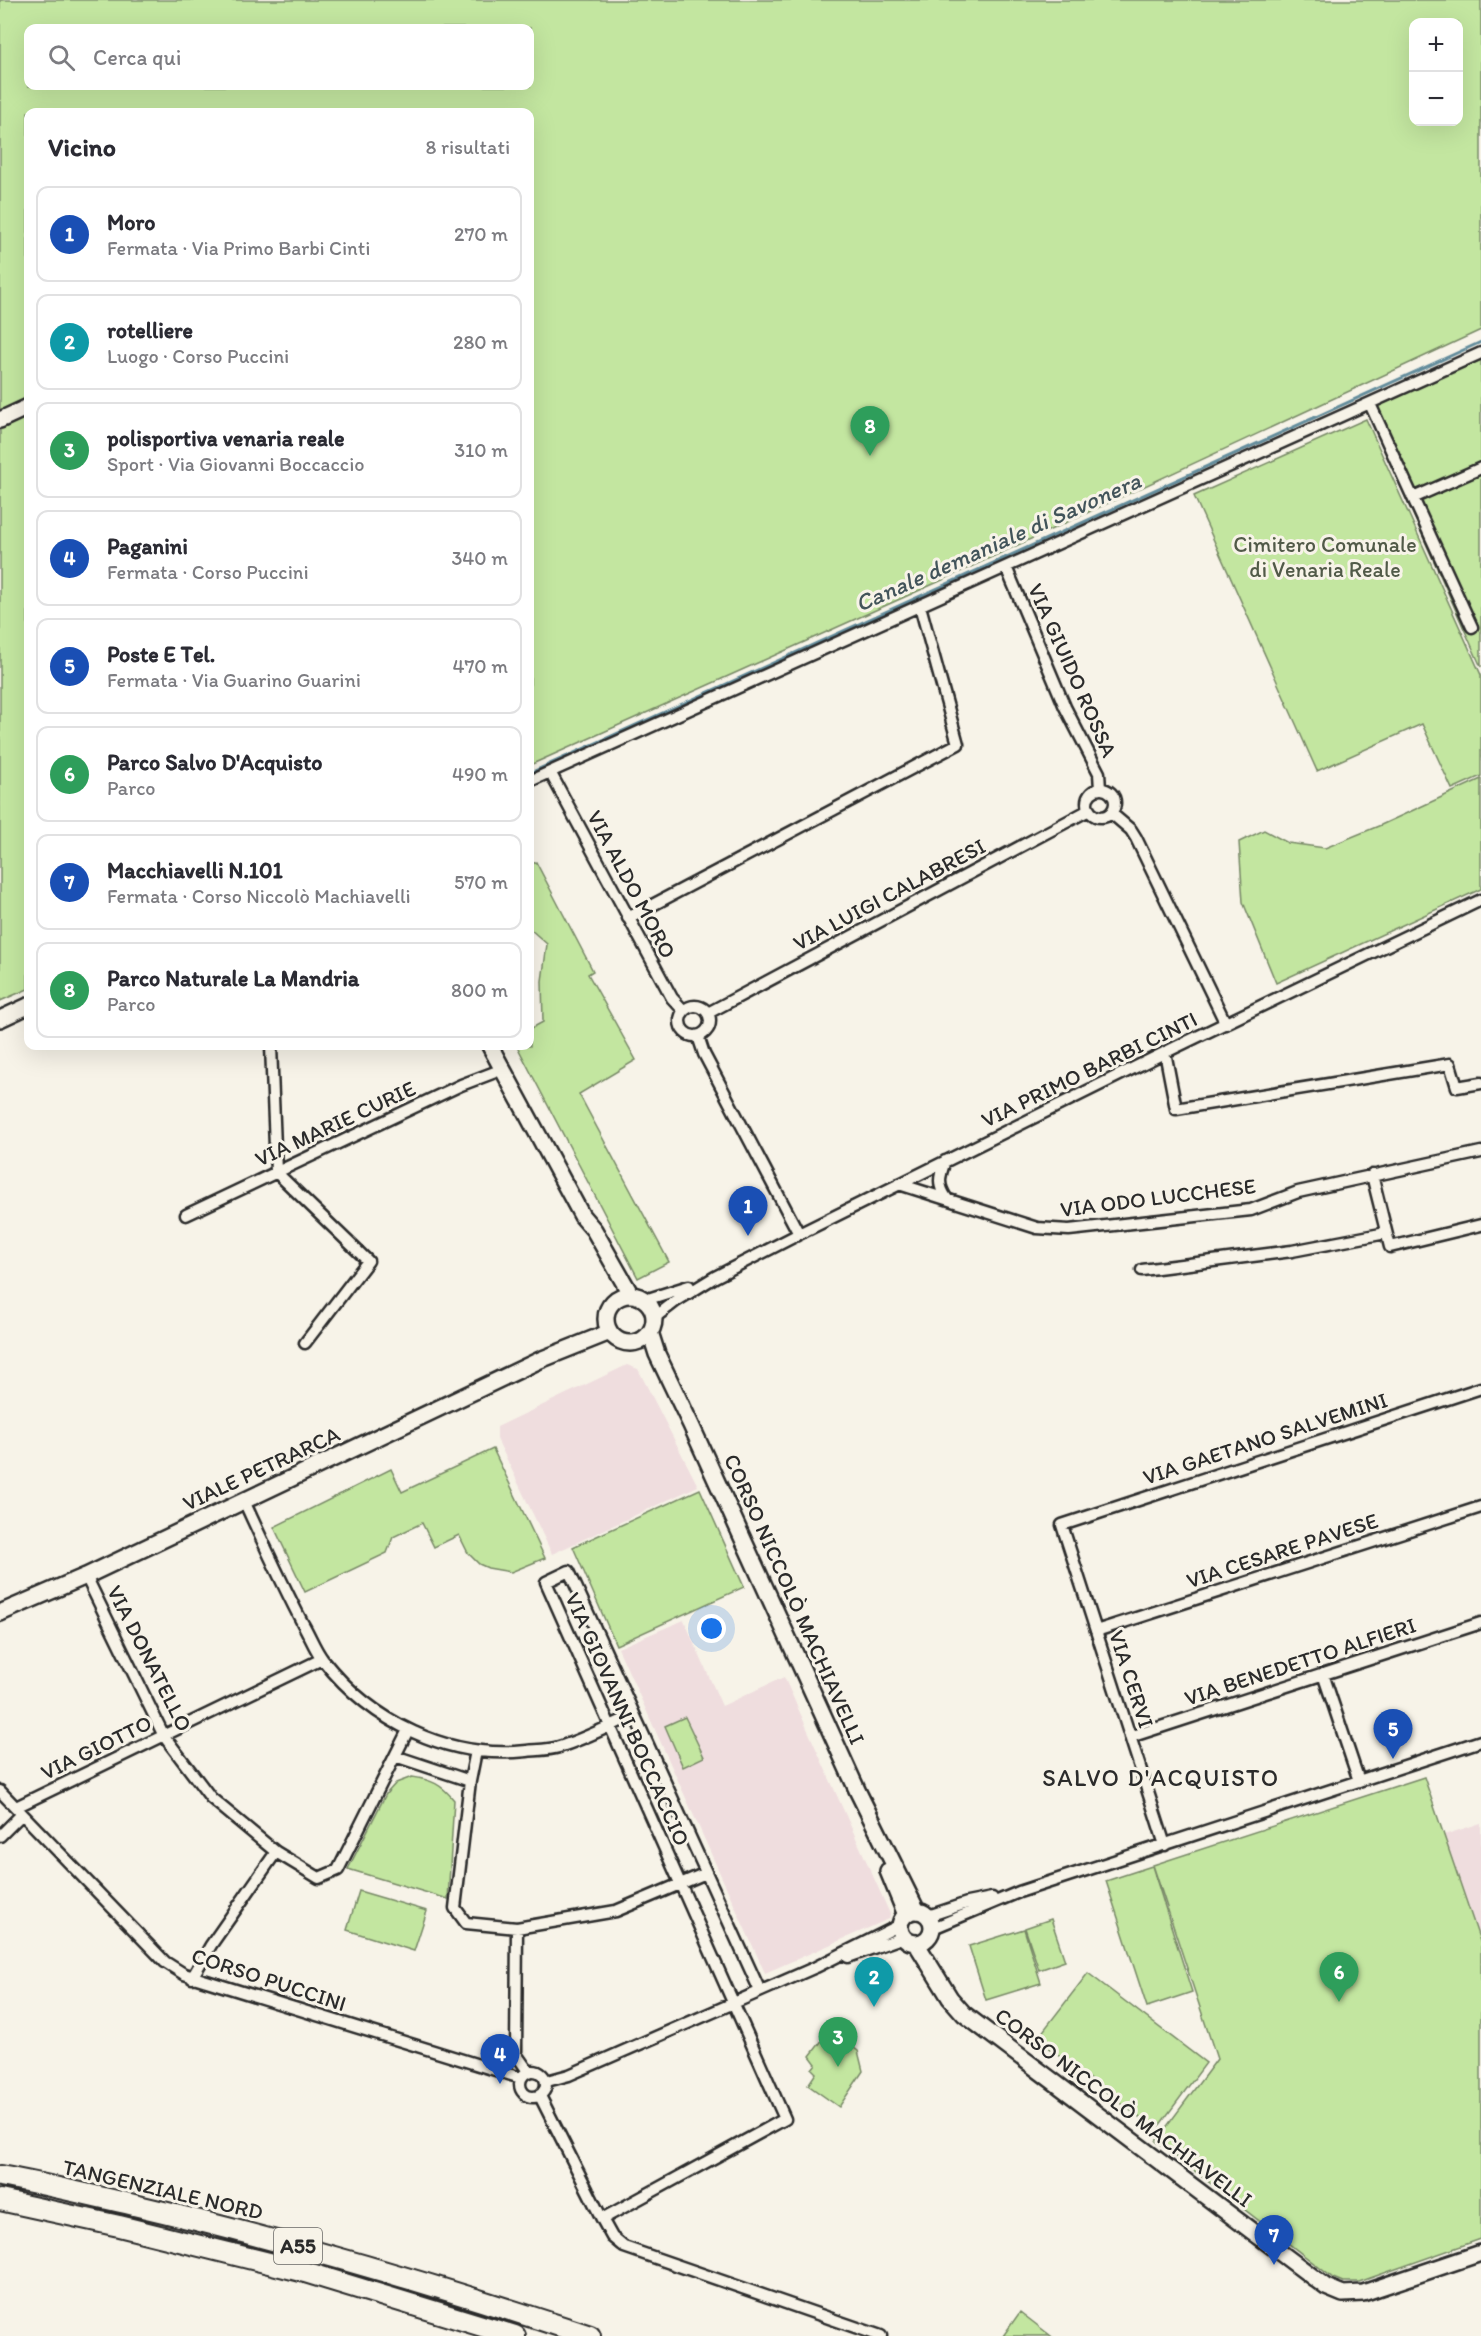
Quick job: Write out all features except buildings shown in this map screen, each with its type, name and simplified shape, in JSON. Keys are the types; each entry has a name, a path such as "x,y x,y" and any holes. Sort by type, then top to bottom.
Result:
{"highway":[{"name":"TANGENZIALE NORD","path":"0,2176 170,2214 296,2246 425,2282 590,2336"},
{"name":"TANGENZIALE NORD","path":"0,2200 130,2228 283,2267 515,2336"}],"street":[{"path":"534,779 1481,353"},
{"path":"1370,404 1472,627"},
{"path":"0,420 24,409"},
{"path":"1413,498 1481,468"},
{"name":"VIA GIUIDO ROSSA","path":"1006,567 1065,707 1099,773 1100,789"},
{"path":"628,918 958,744 920,606"},
{"name":"VIA ALDO MORO","path":"550,772 672,998 684,1011"},
{"path":"1100,789 1112,796 1115,805 1111,813 1099,817 1089,810 1089,796 1100,789"},
{"name":"VIA LUIGI CALABRESI","path":"708,1013 1089,810"},
{"path":"1111,813 1131,830 1136,838 1226,1024"},
{"name":"VIA PRIMO BARBI CINTI","path":"652,1325 676,1301 715,1277 1165,1052 1481,900"},
{"path":"697,1006 708,1013 709,1027 698,1036 689,1035 682,1029 680,1020 684,1011 697,1006"},
{"path":"0,1019 24,1008"},
{"path":"698,1036 704,1054 731,1107 799,1234"},
{"path":"271,1050 276,1172 368,1261 305,1343"},
{"path":"492,1050 582,1216 594,1230 638,1297 650,1306 652,1325 646,1337 634,1342 621,1341 608,1326 609,1308 615,1300 638,1297"},
{"path":"1165,1052 1176,1109 1450,1064 1457,1087 1481,1083"},
{"name":"VIA MARIE CURIE","path":"186,1215 461,1085 503,1069"},
{"name":"VIA ODO LUCCHESE","path":"899,1184 1038,1228 1069,1230 1251,1210 1298,1192 1481,1152"},
{"path":"945,1161 939,1176 939,1188 947,1199"},
{"path":"1372,1175 1390,1247 1481,1225"},
{"path":"582,1216 587,1234 608,1275 615,1300"},
{"path":"1142,1270 1292,1251 1386,1233"},
{"name":"VIA PRIMO BARBI CINTI","path":"638,1297 672,1293 715,1277"},
{"name":"CORSO NICCOLÒ MACHIAVELLI","path":"652,1325 657,1354 692,1425 945,1988 950,1998 964,2014 1309,2275 1334,2291 1343,2294 1363,2293 1481,2253"},
{"name":"VIALE PETRARCA","path":"0,1613 244,1501 608,1326"},
{"name":"CORSO NICCOLÒ MACHIAVELLI","path":"634,1342 648,1357 692,1425"},
{"name":"VIA GAETANO SALVEMINI","path":"1062,1525 1481,1388"},
{"path":"244,1501 295,1609 322,1659 351,1690 377,1712 408,1730 440,1743 504,1754 556,1748 634,1715"},
{"name":"VIA CESARE PAVESE","path":"1096,1631 1481,1506"},
{"name":"VIA CERVI","path":"1062,1525 1165,1845"},
{"name":"VIA GIOVANNI BOCCACCIO","path":"603,2219 785,2119 546,1582 569,1571 760,1991"},
{"name":"VIA DONATELLO","path":"87,1575 164,1736 212,1798 276,1851 319,1878 338,1870 395,1756"},
{"name":"VIA BENEDETTO ALFIERI","path":"1130,1737 1481,1623"},
{"name":"VIA GIOTTO","path":"0,1836 19,1810 322,1659"},
{"path":"1323,1674 1359,1781"},
{"path":"408,1730 395,1756 470,1782"},
{"path":"547,2081 569,2075 816,1967 917,1927 1481,1741"},
{"path":"476,1751 470,1782 455,1908 466,1923 516,1928 616,1911 706,1873"},
{"name":"CORSO PUCCINI","path":"0,1791 165,1962 192,1978 525,2075"},
{"path":"192,1978 211,1945 276,1851"},
{"path":"516,1928 516,2054 525,2075"},
{"path":"538,2071 547,2081 547,2087 540,2096 534,2097 524,2094 520,2084 525,2075 538,2071"},
{"path":"540,2096 612,2237 624,2247 881,2336"}],"shaded area":[{"path":"627,1365 638,1369 698,1486 552,1554 497,1439 497,1427"},
{"path":"684,1620 722,1706 784,1677 890,1914 889,1919 765,1973 618,1648"},
{"path":"1481,1823 1481,1944 1444,1835"}],"green space":[{"path":"0,0 1481,0 1481,330 938,582 534,763 534,108 24,108 24,991 0,1001"},
{"path":"1481,359 1481,667 1367,411"},
{"name":"Cimitero Comunale di Venaria Reale","path":"1366,419 1481,675 1481,776 1452,789 1422,724 1317,771 1194,496"},
{"path":"1481,779 1481,889 1276,983 1243,902 1239,842 1264,830 1288,843 1325,848"},
{"path":"536,862 593,971 588,974 636,1060 579,1094 669,1262 638,1278 519,1050 534,1050 534,1027 543,1022 542,981 547,944 534,933 534,863"},
{"path":"493,1449 545,1558 511,1572 488,1568 479,1564 468,1553 459,1535 434,1547 422,1523 393,1537 387,1553 305,1592 274,1527 391,1469 402,1492"},
{"path":"700,1489 744,1587 616,1645 573,1547"},
{"path":"685,1717 704,1757 683,1767 665,1726"},
{"path":"412,1777 436,1784 454,1800 448,1899 348,1869 386,1794 396,1783"},
{"path":"1424,1777 1481,1944 1481,2239 1359,2282 1343,2282 1333,2278 1156,2141 1217,2059 1153,1865"},
{"path":"1152,1866 1192,1992 1147,2007 1106,1881"},
{"path":"359,1891 427,1911 414,1951 347,1930"},
{"path":"1051,1919 1065,1961 1039,1970 1025,1928"},
{"path":"1024,1929 1041,1983 986,2000 969,1946"},
{"path":"1088,1973 1206,2063 1156,2130 1037,2039"},
{"path":"830,2030 858,2051 863,2071 839,2107 808,2085 816,2073 812,2069 816,2064 810,2056"},
{"path":"1020,2312 1051,2336 1003,2336"}],"waterway":[{"name":"Canale demaniale di Savonera","path":"534,771 1481,342"},
{"name":"Canale demaniale di Savonera","path":"0,1010 24,1000"}],"place":[{"name":"Parco Naturale La Mandria","path":"870,456"},
{"name":"Moro","path":"748,1236"},
{"name":"Poste E Tel.","path":"1393,1759"},
{"name":"Parco Salvo D'Acquisto","path":"1339,2002"},
{"name":"rotelliere","path":"874,2007"},
{"name":"polisportiva venaria reale","path":"838,2067"},
{"name":"Paganini","path":"500,2084"},
{"name":"Macchiavelli N.101","path":"1274,2265"}],"district":[{"name":"SALVO D'ACQUISTO","path":"1161,1778"}]}
